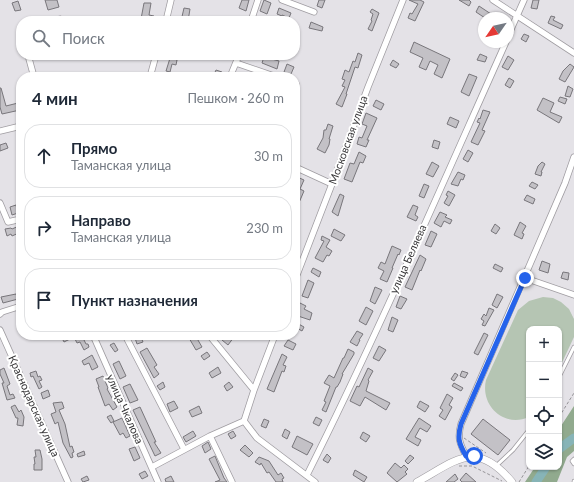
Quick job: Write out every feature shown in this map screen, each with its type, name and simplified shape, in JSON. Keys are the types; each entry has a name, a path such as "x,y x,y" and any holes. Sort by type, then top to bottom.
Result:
{"street":[{"path":"167,16 171,0"},
{"path":"253,16 258,0"},
{"path":"282,0 314,12"},
{"name":"Московская улица","path":"300,267 368,87 404,0"},
{"path":"493,0 574,53"},
{"path":"514,23 524,0"},
{"name":"улица Беляева","path":"307,475 405,267 503,48"},
{"path":"29,60 33,72"},
{"path":"151,72 155,60"},
{"path":"232,72 237,60"},
{"path":"236,63 262,72"},
{"path":"0,131 16,127"},
{"path":"466,456 459,442 458,434 461,424 566,183 574,157"},
{"path":"300,169 332,184"},
{"path":"0,203 8,222 16,220"},
{"path":"525,278 574,296"},
{"path":"0,314 16,308"},
{"name":"Краснодарская улица","path":"0,330 68,482"},
{"name":"улица Чкалова","path":"95,340 158,482"},
{"path":"128,340 184,449"},
{"path":"213,340 254,390"},
{"path":"152,467 184,449 244,421 273,340"},
{"path":"244,421 258,438 315,482"},
{"path":"210,436 232,482"},
{"path":"417,482 466,456 482,458 496,466 512,482"}],"lane":[{"path":"562,371 574,347"},
{"path":"496,466 513,450 526,434"},
{"path":"574,460 572,462 574,464"}],"path":[{"path":"562,412 574,393"},
{"path":"457,466 472,466 504,482"},
{"path":"519,482 526,470"}],"green space":[{"path":"543,297 553,298 561,302 569,309 574,319 574,337 562,363 562,326 526,326 526,418 511,420 503,417 490,406 485,390 486,380 518,310 529,301"},
{"path":"574,406 574,451 567,457 562,470 562,434 562,424"},
{"path":"533,470 562,470 557,482 525,482"}],"building":[{"path":"45,0 57,0 59,7 48,10"},
{"path":"242,0 249,0 246,11 239,8"},
{"path":"264,0 271,3 267,14 260,11"},
{"path":"319,0 325,0 322,8 317,6"},
{"path":"409,0 420,0 424,2 415,21 408,18 410,13 412,14 418,4"},
{"path":"459,0 469,0 471,2 469,6"},
{"path":"533,0 539,0 537,9 531,8"},
{"path":"18,1 21,10 15,11 12,3"},
{"path":"144,3 151,3 149,15 154,16 142,16"},
{"path":"479,6 488,12 478,12 478,13 476,12"},
{"path":"184,8 190,9 189,16 182,16"},
{"path":"279,8 291,13 290,16 282,16 277,14"},
{"path":"372,9 379,13 372,31 368,29 372,21 373,14 370,12"},
{"path":"551,16 555,17 553,20 563,25 561,29 548,23"},
{"path":"311,22 323,27 322,31 309,28"},
{"path":"524,34 529,36 526,42 521,39"},
{"path":"414,42 450,59 442,78 434,74 438,65 430,61 426,70 419,67 423,58 410,52"},
{"path":"358,53 362,55 358,68 355,67 342,107 336,104 345,87 342,86 345,80 342,79 345,70 349,72"},
{"path":"480,54 487,57 485,62 477,60"},
{"path":"508,56 514,60 508,70 502,67"},
{"path":"169,60 177,60 176,65 172,64 170,72 166,71"},
{"path":"263,60 279,61 277,69 262,63"},
{"path":"393,60 399,64 396,68 390,65"},
{"path":"287,64 294,67 292,72 284,72"},
{"path":"570,64 574,67 565,82 559,79 563,71"},
{"path":"469,74 477,77 469,96 461,92"},
{"path":"509,78 514,81 510,88 505,85"},
{"path":"568,86 573,89 570,97 565,96"},
{"path":"1,88 6,106 16,104 16,111 2,114 0,107"},
{"path":"560,97 567,99 565,104 558,101"},
{"path":"543,98 554,103 550,112 562,117 559,123 537,110"},
{"path":"376,100 384,104 381,110 373,106"},
{"path":"483,110 490,112 482,130 485,131 478,145 471,142 480,123 477,122 479,118 480,119"},
{"path":"366,113 377,118 367,140 369,140 366,147 357,144 359,137 362,138 367,126 362,124"},
{"path":"450,117 459,121 456,128 447,124"},
{"path":"328,124 333,126 329,139 329,145 325,153 317,149 323,138 324,130 326,130"},
{"path":"434,140 440,142 438,149 432,147"},
{"path":"6,143 8,148 0,151 0,145"},
{"path":"468,150 473,153 468,162 463,159"},
{"path":"359,152 366,156 363,163 360,162 352,182 344,179 350,163 354,164"},
{"path":"432,162 439,166 433,177 426,174"},
{"path":"542,162 545,164 541,172 541,176 535,174 538,166"},
{"path":"458,172 465,175 463,180 461,179 458,186 451,184"},
{"path":"300,178 304,180 300,189"},
{"path":"532,182 538,185 535,189 529,186"},
{"path":"424,184 429,186 424,198 419,196"},
{"path":"300,189 304,191 300,200"},
{"path":"448,191 455,195 449,206 444,203 448,196 446,195"},
{"path":"340,194 344,196 338,216 332,212"},
{"path":"527,195 535,199 533,204 524,200"},
{"path":"16,205 16,214 12,215 10,207"},
{"path":"413,205 418,207 415,215 418,217 416,221 407,217"},
{"path":"440,212 447,215 445,217 452,220 450,224 444,221 441,227 434,223"},
{"path":"520,222 526,226 522,233 524,234 522,239 514,235"},
{"path":"495,224 500,228 496,234 491,231"},
{"path":"16,227 16,234 7,236 5,229"},
{"path":"334,229 345,235 341,241 331,236"},
{"path":"431,231 437,234 431,247 425,245"},
{"path":"322,236 330,240 326,247 332,251 329,256 327,255 323,262 315,258 324,241 321,240"},
{"path":"392,246 401,250 387,282 380,279 384,271 378,268 381,262 385,264"},
{"path":"420,255 426,259 412,290 405,287"},
{"path":"542,261 550,264 548,273 539,270"},
{"path":"495,264 503,268 501,272 493,268"},
{"path":"313,268 321,272 319,277 311,272"},
{"path":"563,272 569,273 568,280 561,278"},
{"path":"308,280 314,283 308,298 302,296"},
{"path":"375,287 382,290 375,304 370,301"},
{"path":"16,294 16,300 3,303 1,297"},
{"path":"497,294 503,297 497,308 492,305"},
{"path":"400,296 407,299 401,309 396,307"},
{"path":"300,303 306,306 304,309 312,313 310,320 300,317"},
{"path":"366,307 373,311 366,325 359,321"},
{"path":"489,308 494,310 485,326 482,325 484,321 481,319 484,314 486,316"},
{"path":"392,317 398,320 393,332 388,330"},
{"path":"300,325 304,327 302,331 300,330"},
{"path":"357,331 363,334 357,346 350,342"},
{"path":"484,333 488,335 478,355 474,353"},
{"path":"76,340 84,340 89,347 84,350 80,342 77,343"},
{"path":"136,340 142,340 143,342 137,344"},
{"path":"190,340 198,340 202,347 196,350"},
{"path":"222,340 232,340 228,345"},
{"path":"288,340 296,344 293,350 284,346"},
{"path":"114,343 118,350 115,352 110,345"},
{"path":"379,346 386,350 379,361 373,358"},
{"path":"147,348 157,365 154,367 159,374 154,378 140,352"},
{"path":"348,349 354,352 354,354 342,374 340,382 336,387 326,412 322,410 326,402 324,401 330,386 324,383 329,375 334,378"},
{"path":"207,352 210,356 204,360 201,356"},
{"path":"282,354 287,357 283,365 286,366 284,372 282,371 274,392 267,389"},
{"path":"92,355 98,367 92,370 89,363 84,365 82,361"},
{"path":"119,361 126,376 120,379 113,364"},
{"path":"218,367 221,373 212,378 209,373"},
{"path":"4,368 10,384 7,386 10,395 13,394 15,398 7,400 2,383 4,383 0,374 0,370"},
{"path":"368,368 373,371 368,380 366,391 390,403 386,410 365,397 360,406 350,401"},
{"path":"36,371 38,377 40,376 42,380 39,381 42,387 39,389 30,373"},
{"path":"462,371 468,373 465,378 460,376"},
{"path":"455,373 458,375 454,381 451,379"},
{"path":"103,376 108,388 107,389 117,407 113,410 109,404 105,406 98,387 96,379"},
{"path":"163,382 165,387 160,390 157,386"},
{"path":"229,382 233,387 227,391 224,386"},
{"path":"454,383 463,388 461,391 452,386"},
{"path":"130,384 138,400 130,403 123,387"},
{"path":"48,390 50,396 43,399 41,393"},
{"path":"447,394 453,398 449,405 452,407 445,420 439,416 443,410 440,408"},
{"path":"174,401 178,408 170,412 167,404"},
{"path":"420,401 429,406 425,412 417,407"},
{"path":"62,402 64,408 59,410 65,424 70,447 72,446 74,452 72,453 73,457 71,458 63,443 58,422 55,424 51,414 56,412 53,403"},
{"path":"15,405 19,412 21,410 24,417 23,426 17,425 18,418 16,418 11,407"},
{"path":"199,406 202,413 192,417 189,411"},
{"path":"140,407 156,442 154,442 161,453 155,456 133,410"},
{"path":"111,415 114,421 111,423 107,417"},
{"path":"316,417 322,420 319,426 313,423"},
{"path":"122,418 130,436 126,438 123,433 120,435 113,422"},
{"path":"419,418 431,426 427,432 420,428 415,437 421,440 418,446 406,439"},
{"path":"264,419 269,421 266,428 261,426"},
{"path":"483,419 510,440 498,455 471,434"},
{"path":"285,429 290,432 287,439 282,436"},
{"path":"193,431 196,436 186,442 183,437"},
{"path":"233,431 236,436 231,439 228,434"},
{"path":"363,432 370,436 366,442 360,438"},
{"path":"297,436 313,444 307,455 292,447"},
{"path":"208,442 211,449 205,453 202,446"},
{"path":"245,445 253,453 249,457 240,450"},
{"path":"135,447 140,458 134,461 129,449"},
{"path":"35,450 40,450 42,470 34,470 34,457 36,457"},
{"path":"84,451 85,455 78,457 77,454"},
{"path":"327,454 331,458 328,463 323,460"},
{"path":"410,455 414,458 408,464 405,461"},
{"path":"215,456 227,482 215,482 220,480 209,459"},
{"path":"259,457 269,461 278,475 281,473 284,478 282,479 283,482 276,482 269,472 267,473 261,463 260,465 255,462"},
{"path":"395,463 401,468 404,465 408,469 405,472 407,474 397,482 387,473"},
{"path":"355,470 367,477 364,482 353,475"},
{"path":"145,471 148,476 142,479 139,474"},
{"path":"466,473 476,482 462,482 460,480"},
{"path":"455,474 458,479 454,482 446,482"},
{"path":"87,476 89,480 83,482 81,479"},
{"path":"171,476 174,482 166,482 165,479"}],"waterway":[{"path":"562,447 574,438"},
{"path":"536,482 544,470"}],"route":[{"path":"474,456 466,456 459,442 458,434 525,278"}]}
